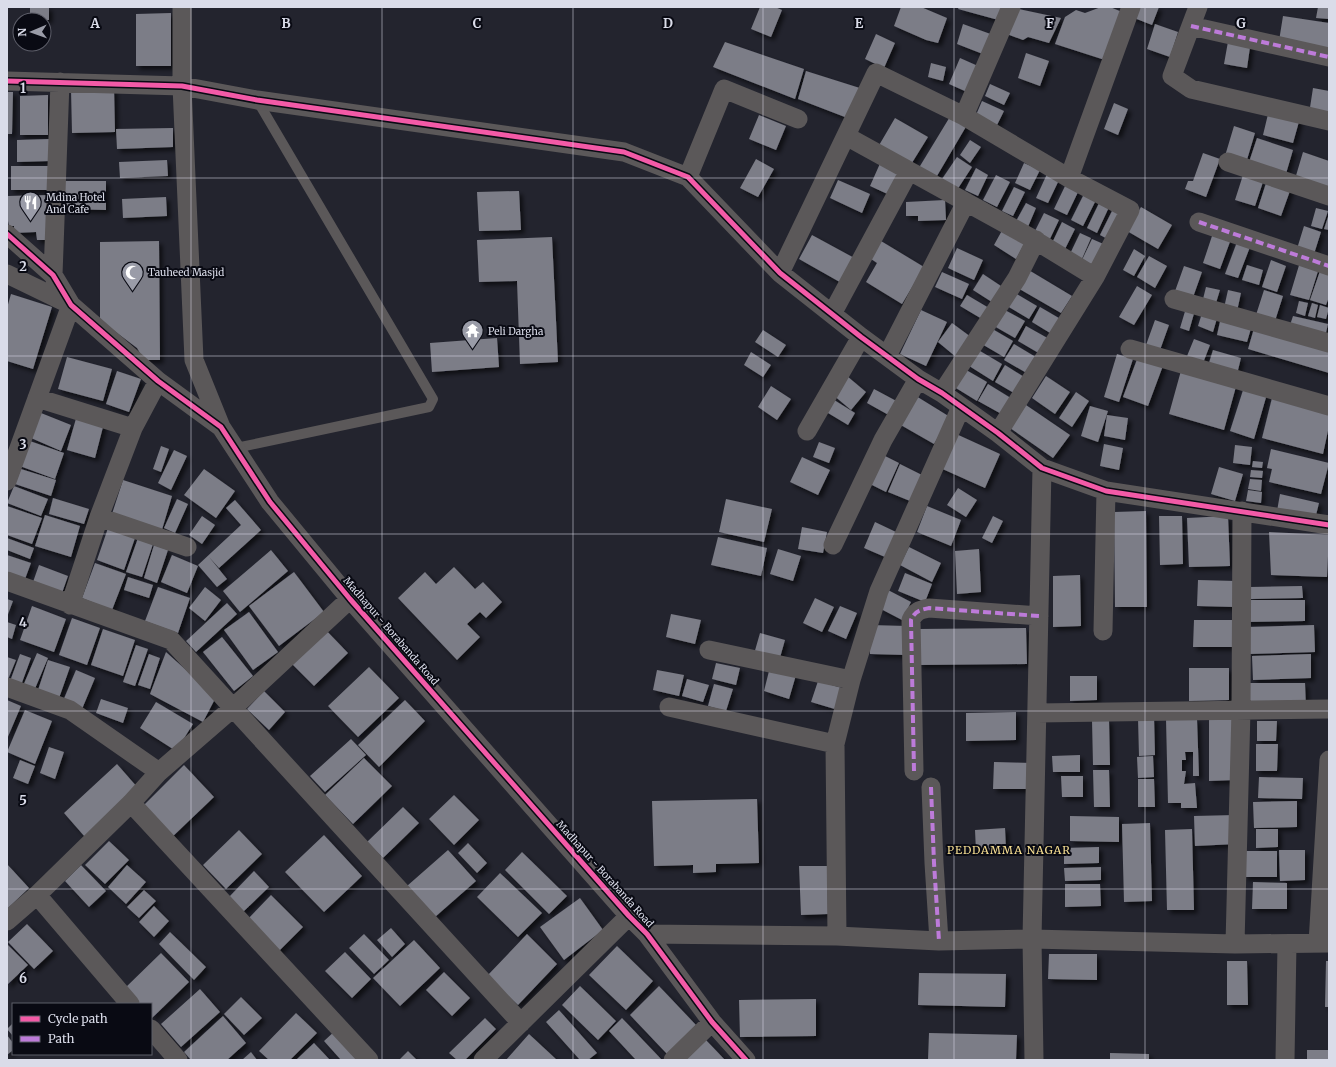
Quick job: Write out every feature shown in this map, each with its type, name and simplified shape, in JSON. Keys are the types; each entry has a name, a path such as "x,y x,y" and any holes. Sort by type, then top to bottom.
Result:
{"street":[{"path":"182,7 182,86 194,360 221,427"},
{"path":"964,116 1011,7"},
{"path":"1069,178 1131,7"},
{"path":"1198,7 1172,76 1191,89 1329,121"},
{"path":"1191,26 1329,57"},
{"path":"780,274 876,73 964,116 1069,178 1130,210 1095,277 998,433"},
{"path":"7,82 60,82 182,86 257,100 624,152 688,177 780,274 861,337 918,379 942,393 998,433 1042,468 1106,491 1329,525"},
{"path":"53,275 60,82"},
{"path":"688,177 724,89 798,119"},
{"path":"846,136 1036,240 1095,277"},
{"path":"1228,162 1329,196"},
{"path":"832,314 909,171"},
{"path":"887,356 966,202"},
{"path":"1199,222 1329,266"},
{"name":"Madhapur - Borabanda Road","path":"7,234 53,275 71,305 158,381 221,427 270,502 350,599 629,916 647,934 712,1022 746,1060"},
{"path":"942,393 1017,278 1036,240"},
{"path":"7,274 71,305 7,481"},
{"path":"1174,299 1329,343"},
{"path":"807,431 861,337"},
{"path":"1130,348 1329,406"},
{"path":"833,545 883,440 918,379"},
{"path":"70,605 99,517 133,428 158,381"},
{"path":"37,398 133,428"},
{"path":"837,936 835,744 851,680 879,591 961,407"},
{"path":"1034,1060 1032,939 1038,713 1042,468"},
{"path":"1103,632 1106,491"},
{"path":"1236,944 1241,710 1242,511"},
{"path":"99,517 187,547"},
{"path":"7,581 70,605 171,640 234,707 521,1024"},
{"path":"7,921 37,895 131,803 159,772 234,707 350,599"},
{"path":"914,771 911,620 914,614 920,610 930,608 1039,616"},
{"path":"709,650 851,680"},
{"path":"7,687 70,710 159,772"},
{"path":"669,707 835,744"},
{"path":"1038,713 1329,709"},
{"path":"647,934 837,936 939,941 1032,939 1236,944 1324,943 1329,760"},
{"path":"931,787 939,941"},
{"path":"131,803 369,1060"},
{"path":"37,895 129,1003"},
{"path":"483,1060 629,916"},
{"path":"1285,1060 1287,944"},
{"path":"673,1060 712,1022"},
{"path":"152,1030 178,1060"}],"lane":[{"path":"236,448 429,407 432,403 431,395 257,100"}],"building":[{"path":"30,7 49,7 49,12 30,12"},
{"path":"760,7 775,7 782,10 771,37 751,29"},
{"path":"901,7 921,7 947,18 938,43 926,40 894,26"},
{"path":"959,7 1008,7 1002,21 958,9"},
{"path":"1101,7 1110,7 1127,14 1108,61 1055,44 1065,17 1076,10 1085,13"},
{"path":"1133,7 1159,7 1152,25 1129,16"},
{"path":"1318,7 1329,7 1329,19 1316,18"},
{"path":"1014,8 1061,18 1049,43 1028,37 1023,40 1004,33"},
{"path":"171,13 171,66 136,66 136,14"},
{"path":"1283,16 1329,23 1329,49 1279,41"},
{"path":"963,24 996,36 988,56 957,44"},
{"path":"1155,24 1178,32 1170,57 1147,49"},
{"path":"876,34 895,43 884,68 865,59"},
{"path":"1229,36 1251,40 1247,68 1224,64"},
{"path":"725,42 804,69 795,99 713,67"},
{"path":"1026,53 1049,61 1040,86 1018,78"},
{"path":"960,58 978,66 967,92 949,84"},
{"path":"931,63 946,67 943,81 928,77"},
{"path":"806,71 863,89 850,119 798,99"},
{"path":"990,84 1010,93 1004,105 985,96"},
{"path":"114,88 115,132 72,133 71,89"},
{"path":"1313,88 1329,91 1329,117 1309,114"},
{"path":"7,92 13,92 12,134 7,134"},
{"path":"48,95 48,135 20,135 20,96"},
{"path":"982,101 1004,111 997,125 976,115"},
{"path":"1114,103 1128,109 1118,135 1104,129"},
{"path":"1269,110 1300,118 1293,143 1263,135"},
{"path":"759,115 786,126 776,150 749,139"},
{"path":"951,115 967,125 934,181 917,171"},
{"path":"895,118 928,137 910,166 878,147"},
{"path":"1234,126 1255,133 1246,163 1225,156"},
{"path":"173,128 173,147 117,149 116,129"},
{"path":"1257,138 1293,150 1285,177 1248,165"},
{"path":"49,139 50,161 17,162 17,140"},
{"path":"970,140 981,147 970,163 960,155"},
{"path":"1303,152 1329,161 1329,190 1295,179"},
{"path":"1203,153 1220,159 1206,197 1185,189 1188,181 1193,181"},
{"path":"957,157 972,167 955,193 940,182"},
{"path":"756,159 774,169 758,197 740,188"},
{"path":"882,159 906,170 894,197 870,186"},
{"path":"167,160 168,176 120,178 119,162"},
{"path":"1024,163 1040,170 1030,190 1015,183"},
{"path":"11,166 50,166 50,190 11,190"},
{"path":"976,168 988,175 978,196 965,190"},
{"path":"1047,174 1059,180 1048,203 1036,198"},
{"path":"996,175 1010,182 997,207 983,200"},
{"path":"1243,175 1263,182 1255,206 1235,200"},
{"path":"838,180 870,194 862,213 830,198"},
{"path":"1267,180 1291,188 1281,216 1258,208"},
{"path":"63,181 106,181 106,210 63,209"},
{"path":"1066,184 1079,190 1067,215 1054,209"},
{"path":"1014,187 1025,192 1013,216 1002,211"},
{"path":"519,191 521,230 479,231 477,192"},
{"path":"1085,192 1097,198 1083,226 1071,220"},
{"path":"50,195 51,240 37,240 36,232 14,233 14,226 9,226 7,221 7,196"},
{"path":"166,197 167,216 123,218 122,199"},
{"path":"945,200 946,220 918,221 918,216 906,216 906,202"},
{"path":"1100,201 1110,205 1097,233 1087,228"},
{"path":"1026,203 1036,208 1027,229 1015,223"},
{"path":"1141,207 1172,225 1158,249 1127,231"},
{"path":"1316,208 1328,211 1322,229 1311,226"},
{"path":"1113,209 1126,215 1113,242 1100,235"},
{"path":"1044,213 1059,220 1048,243 1033,235"},
{"path":"1329,214 1329,230 1324,229"},
{"path":"1062,222 1075,229 1065,249 1052,243"},
{"path":"1005,225 1027,239 1016,259 994,245"},
{"path":"1304,226 1321,232 1313,257 1296,252"},
{"path":"1080,233 1091,238 1081,261 1069,256"},
{"path":"1213,233 1231,239 1220,269 1203,263"},
{"path":"812,235 858,260 845,285 799,259"},
{"path":"552,237 558,362 520,364 517,281 479,282 477,240"},
{"path":"1092,239 1108,246 1098,267 1082,260"},
{"path":"159,241 160,360 144,360 137,348 100,320 100,242"},
{"path":"881,241 924,267 902,304 866,282 877,263 871,259"},
{"path":"1237,242 1250,247 1238,278 1225,274"},
{"path":"957,248 983,260 974,280 948,268"},
{"path":"1134,249 1145,256 1134,276 1123,270"},
{"path":"1149,256 1167,266 1155,288 1137,277"},
{"path":"1271,260 1286,266 1277,292 1262,287"},
{"path":"1300,262 1319,268 1309,300 1290,295"},
{"path":"1247,265 1263,270 1259,285 1242,280"},
{"path":"1184,266 1202,272 1192,300 1174,294"},
{"path":"1027,269 1072,296 1061,313 1016,287"},
{"path":"1320,271 1329,274 1329,297 1326,305 1310,300"},
{"path":"942,272 969,284 962,299 935,287"},
{"path":"983,274 1004,288 995,304 973,290"},
{"path":"1137,286 1152,295 1134,325 1119,317"},
{"path":"1206,287 1220,290 1215,306 1202,303"},
{"path":"1228,290 1241,293 1237,311 1224,308"},
{"path":"1264,290 1283,296 1274,324 1255,318"},
{"path":"1015,293 1037,306 1029,319 1007,306"},
{"path":"11,294 52,307 33,369 7,361 7,308"},
{"path":"967,295 989,308 982,319 960,306"},
{"path":"1299,301 1308,303 1305,316 1296,313"},
{"path":"1312,303 1318,305 1315,318 1308,316"},
{"path":"1320,305 1329,308 1326,319 1317,317"},
{"path":"1040,307 1064,321 1055,336 1032,322"},
{"path":"1186,308 1195,310 1189,331 1180,328"},
{"path":"1003,309 1025,321 1015,338 994,326"},
{"path":"921,310 947,322 926,366 900,354"},
{"path":"1203,310 1218,315 1213,332 1198,326"},
{"path":"1293,316 1328,324 1325,337 1289,328"},
{"path":"1221,317 1252,325 1247,342 1217,335"},
{"path":"1155,320 1169,325 1160,350 1146,345"},
{"path":"952,323 971,337 956,357 938,342"},
{"path":"1255,325 1329,347 1329,373 1248,349"},
{"path":"1026,326 1051,340 1042,355 1018,341"},
{"path":"989,327 1013,341 1004,357 980,343"},
{"path":"763,330 786,345 778,357 755,342"},
{"path":"497,338 499,367 432,372 430,343"},
{"path":"1194,339 1210,345 1203,363 1187,356"},
{"path":"1014,344 1039,359 1030,375 1004,360"},
{"path":"975,348 1002,364 993,381 966,364"},
{"path":"1213,350 1241,358 1237,374 1208,366"},
{"path":"751,352 771,365 763,377 744,365"},
{"path":"1117,354 1133,359 1119,402 1104,397"},
{"path":"1139,354 1164,363 1148,406 1123,397"},
{"path":"67,357 112,369 103,401 58,389"},
{"path":"1005,365 1029,380 1019,396 995,382"},
{"path":"961,367 987,382 977,401 951,385"},
{"path":"1182,367 1237,383 1224,430 1169,414"},
{"path":"117,371 141,379 129,412 106,404"},
{"path":"847,376 866,392 851,410 832,394"},
{"path":"1046,376 1070,392 1055,414 1032,398"},
{"path":"988,384 1014,400 1005,416 978,401"},
{"path":"771,386 791,399 777,420 758,407"},
{"path":"1244,387 1267,394 1254,439 1230,431"},
{"path":"874,389 902,404 894,418 867,403"},
{"path":"1076,392 1089,401 1072,427 1059,418"},
{"path":"916,396 950,417 934,444 899,424"},
{"path":"831,398 855,413 848,425 823,410"},
{"path":"1272,398 1329,413 1329,426 1323,454 1262,438"},
{"path":"1026,405 1070,435 1053,458 1010,428"},
{"path":"1090,406 1108,411 1098,442 1081,436"},
{"path":"41,413 71,425 61,451 31,438"},
{"path":"77,415 104,423 95,458 67,450"},
{"path":"1107,415 1128,418 1125,440 1104,436"},
{"path":"954,433 1000,454 985,488 938,467"},
{"path":"27,440 64,453 55,479 17,465"},
{"path":"819,442 835,448 829,463 813,457"},
{"path":"1104,444 1123,448 1119,470 1100,466"},
{"path":"1235,445 1252,447 1250,465 1233,463"},
{"path":"161,446 169,449 161,472 153,469"},
{"path":"1271,449 1329,463 1321,494 1269,482 1272,469 1267,468"},
{"path":"174,450 187,456 171,490 158,483"},
{"path":"879,453 899,463 886,492 866,482"},
{"path":"802,457 830,470 818,495 790,482"},
{"path":"1253,461 1263,462 1262,468 1252,467"},
{"path":"900,464 922,475 910,501 888,492"},
{"path":"1219,467 1243,474 1235,501 1211,494"},
{"path":"21,469 56,480 51,496 15,484"},
{"path":"204,469 235,491 216,518 184,495"},
{"path":"1251,470 1263,471 1262,478 1250,477"},
{"path":"1250,479 1262,480 1261,491 1248,489"},
{"path":"123,480 172,496 161,533 111,517"},
{"path":"14,486 48,499 41,516 7,503"},
{"path":"958,488 977,500 966,517 947,505"},
{"path":"1248,490 1262,492 1261,503 1246,501"},
{"path":"1280,494 1319,503 1315,519 1277,511"},
{"path":"53,498 89,509 84,524 49,514"},
{"path":"177,499 188,504 175,533 164,528"},
{"path":"726,499 772,509 764,542 719,532"},
{"path":"235,500 261,530 219,568 209,557 227,579 217,587 198,565 241,525 226,508"},
{"path":"7,506 42,518 32,544 7,535"},
{"path":"927,506 961,520 951,546 917,532"},
{"path":"1146,511 1147,607 1115,607 1114,512"},
{"path":"45,515 80,526 71,557 35,546"},
{"path":"202,516 215,525 202,544 189,535"},
{"path":"993,516 1003,521 992,543 982,538"},
{"path":"1159,516 1182,516 1183,564 1160,565"},
{"path":"1228,516 1230,566 1189,567 1187,518"},
{"path":"875,522 896,532 885,557 864,548"},
{"path":"802,527 827,532 823,553 798,549"},
{"path":"108,528 135,538 124,570 97,560"},
{"path":"1269,532 1329,535 1327,577 1271,575"},
{"path":"718,537 767,548 761,576 711,565"},
{"path":"7,538 34,548 30,559 7,550"},
{"path":"138,538 153,544 142,577 126,572"},
{"path":"154,545 168,550 157,583 144,578"},
{"path":"909,547 941,563 932,582 900,565"},
{"path":"778,549 801,556 793,581 770,574"},
{"path":"979,549 981,592 957,594 955,551"},
{"path":"271,550 288,571 240,612 223,591"},
{"path":"7,555 31,563 25,579 7,572"},
{"path":"172,555 198,566 187,593 161,582"},
{"path":"95,563 126,574 112,610 82,598"},
{"path":"39,565 68,576 62,593 33,582"},
{"path":"454,567 475,589 483,582 502,602 486,618 480,612 467,624 480,637 457,660 398,598 425,572 436,584"},
{"path":"294,572 324,612 279,646 249,606"},
{"path":"905,573 932,584 925,602 898,591"},
{"path":"1080,575 1081,626 1053,627 1053,576"},
{"path":"128,577 153,585 149,598 124,590"},
{"path":"1198,580 1236,581 1235,607 1197,606"},
{"path":"1302,586 1303,598 1251,599 1250,587"},
{"path":"158,587 190,598 178,633 145,621"},
{"path":"205,587 221,600 205,621 189,608"},
{"path":"888,590 911,602 902,620 879,608"},
{"path":"815,598 834,607 822,632 803,623"},
{"path":"7,599 13,601 7,617"},
{"path":"1244,600 1305,600 1305,621 1245,622"},
{"path":"227,603 237,614 196,652 186,641"},
{"path":"32,606 66,619 54,652 20,640"},
{"path":"840,606 857,613 846,639 828,631"},
{"path":"249,612 278,652 253,670 224,630"},
{"path":"671,614 701,620 695,644 666,637"},
{"path":"72,618 100,628 87,665 59,655"},
{"path":"1194,620 1232,620 1232,647 1193,647"},
{"path":"7,622 16,625 12,639 7,637"},
{"path":"870,625 907,626 906,655 870,654"},
{"path":"1314,625 1315,652 1249,654 1248,627"},
{"path":"322,626 348,653 314,686 288,660"},
{"path":"1026,628 1027,664 919,665 918,629"},
{"path":"103,629 135,640 123,676 91,665"},
{"path":"760,633 785,640 779,661 754,654"},
{"path":"222,637 253,676 234,691 203,652"},
{"path":"136,645 148,649 135,686 123,682"},
{"path":"166,652 216,697 203,722 150,694"},
{"path":"37,653 48,658 34,691 23,686"},
{"path":"20,654 31,658 20,688 9,684"},
{"path":"149,654 160,658 150,689 138,685"},
{"path":"1311,654 1311,678 1253,680 1252,656"},
{"path":"7,657 16,660 7,682"},
{"path":"48,660 70,667 58,701 37,693"},
{"path":"716,663 740,668 736,685 712,679"},
{"path":"369,667 399,698 358,737 328,706"},
{"path":"770,667 796,675 789,699 764,691"},
{"path":"1189,668 1229,668 1229,700 1189,701"},
{"path":"76,670 95,678 82,709 63,701"},
{"path":"657,670 684,675 679,696 653,690"},
{"path":"1070,676 1097,676 1097,700 1070,701"},
{"path":"687,679 709,685 703,702 682,696"},
{"path":"818,681 845,689 838,710 811,702"},
{"path":"1245,683 1305,683 1306,709 1246,709"},
{"path":"714,684 733,689 726,711 708,706"},
{"path":"264,691 285,712 269,730 247,709"},
{"path":"101,699 128,708 123,723 96,713"},
{"path":"7,700 21,706 7,739"},
{"path":"405,700 425,721 379,767 358,745"},
{"path":"156,702 193,724 176,751 140,728"},
{"path":"25,710 52,721 35,764 7,752"},
{"path":"1016,712 1016,740 966,741 966,713"},
{"path":"1154,717 1155,755 1139,756 1138,718"},
{"path":"1166,719 1197,719 1199,776 1193,776 1193,752 1185,752 1186,760 1182,760 1182,771 1186,771 1184,784 1195,783 1197,808 1181,808 1181,803 1168,803"},
{"path":"1092,720 1109,720 1110,765 1093,765"},
{"path":"1209,720 1234,720 1235,780 1209,781"},
{"path":"1257,721 1277,721 1276,741 1257,741"},
{"path":"351,739 366,755 325,792 310,776"},
{"path":"1256,744 1278,744 1277,771 1256,771"},
{"path":"49,747 64,752 55,779 40,773"},
{"path":"1080,755 1080,772 1053,772 1052,756"},
{"path":"1153,756 1154,777 1138,778 1137,757"},
{"path":"364,758 392,786 353,824 325,795"},
{"path":"20,760 35,766 28,784 13,778"},
{"path":"994,762 1032,763 1032,789 993,789"},
{"path":"117,764 138,788 85,837 64,813"},
{"path":"184,765 214,797 170,839 141,808"},
{"path":"1093,770 1109,770 1110,807 1094,807"},
{"path":"1061,776 1083,776 1083,797 1062,797"},
{"path":"1259,777 1303,778 1302,799 1258,798"},
{"path":"1138,779 1154,779 1155,807 1138,807"},
{"path":"454,795 479,820 454,845 429,819"},
{"path":"757,799 759,863 716,864 716,872 693,873 693,865 654,866 652,801"},
{"path":"1297,801 1297,827 1254,828 1253,802"},
{"path":"403,807 419,823 383,858 367,842"},
{"path":"1235,815 1236,844 1195,846 1194,816"},
{"path":"1070,816 1119,817 1119,842 1070,841"},
{"path":"1150,823 1152,901 1124,902 1122,824"},
{"path":"1005,828 1006,850 976,851 975,830"},
{"path":"1192,829 1194,910 1167,910 1165,830"},
{"path":"1256,829 1278,829 1278,847 1256,848"},
{"path":"239,830 262,854 226,889 203,865"},
{"path":"324,835 362,876 324,912 285,872"},
{"path":"109,841 129,860 105,884 85,865"},
{"path":"468,843 487,863 477,873 458,853"},
{"path":"1099,847 1099,863 1064,864 1064,848"},
{"path":"448,850 476,881 435,917 407,886"},
{"path":"1279,850 1305,850 1305,880 1280,881"},
{"path":"1243,851 1277,851 1277,877 1244,877"},
{"path":"522,852 567,896 549,914 505,870"},
{"path":"7,864 29,888 7,909"},
{"path":"81,865 106,891 89,907 65,881"},
{"path":"127,865 146,882 126,904 108,887"},
{"path":"799,866 827,866 828,914 801,915"},
{"path":"1101,867 1101,880 1065,881 1064,868"},
{"path":"254,871 269,887 243,912 229,897"},
{"path":"500,873 542,913 518,937 477,897"},
{"path":"1253,882 1287,883 1287,909 1252,909"},
{"path":"1065,884 1100,884 1101,906 1065,907"},
{"path":"144,890 156,901 139,918 127,907"},
{"path":"271,895 303,927 278,952 246,921"},
{"path":"580,898 603,930 564,960 540,927"},
{"path":"154,906 169,921 154,937 139,922"},
{"path":"27,924 53,951 34,969 8,942"},
{"path":"391,928 405,944 392,957 377,940"},
{"path":"170,932 206,967 194,980 159,944"},
{"path":"364,934 389,960 374,974 349,948"},
{"path":"527,934 557,964 518,1005 487,976"},
{"path":"414,940 440,968 400,1006 373,978"},
{"path":"7,944 28,965 7,985"},
{"path":"617,946 653,981 626,1010 589,975"},
{"path":"345,952 371,979 352,998 325,971"},
{"path":"161,953 189,982 152,1018 152,1003 137,1003 124,989"},
{"path":"1049,954 1097,954 1097,980 1048,979"},
{"path":"1227,961 1247,961 1248,1005 1227,1005"},
{"path":"1326,961 1329,961 1329,1007 1325,1007"},
{"path":"444,972 470,998 452,1016 426,990"},
{"path":"919,973 1006,974 1005,1007 918,1005"},
{"path":"580,986 616,1021 598,1040 562,1005"},
{"path":"659,986 696,1025 667,1054 630,1015"},
{"path":"200,989 220,1012 181,1047 161,1024"},
{"path":"241,997 262,1018 244,1035 224,1014"},
{"path":"816,999 816,1036 740,1037 739,1000"},
{"path":"559,1010 597,1053 588,1060 580,1060 546,1022"},
{"path":"296,1013 317,1033 290,1060 269,1060 259,1051"},
{"path":"223,1016 246,1043 227,1060 191,1060 184,1052"},
{"path":"485,1018 496,1029 465,1060 457,1060 449,1053"},
{"path":"622,1018 662,1060 636,1060 609,1031"},
{"path":"12,1024 12,1035 7,1029"},
{"path":"336,1030 364,1060 341,1060 324,1041"},
{"path":"929,1033 1017,1035 1016,1060 928,1060"},
{"path":"529,1034 557,1060 506,1060"},
{"path":"7,1035 12,1042 12,1051 7,1055"},
{"path":"706,1040 725,1060 684,1060"},
{"path":"314,1043 330,1060 296,1060"},
{"path":"1307,1050 1329,1050 1329,1059 1307,1059"},
{"path":"408,1051 417,1060 399,1060"},
{"path":"251,1052 257,1060 242,1060"},
{"path":"1110,1053 1149,1054 1149,1060 1110,1060"}],"marked path":[{"path":"1191,26 1329,57"},
{"path":"1199,222 1329,266"},
{"path":"914,771 911,620 914,615 920,610 929,608 1039,616"},
{"path":"931,787 939,941"}],"cycle path":[{"path":"7,81 182,86 257,100 624,152 688,177 780,273 861,337 918,379 942,393 998,433 1042,468 1106,491 1329,525"},
{"path":"7,234 53,275 71,305 158,381 221,427 270,502 350,599 629,916 647,934 712,1022 746,1060"}],"place":[{"name":"Mdina Hotel And Cafe","path":"30,222"},
{"name":"Tauheed Masjid","path":"133,292"},
{"name":"Peli Dargha","path":"473,350"}],"district":[{"name":"PEDDAMMA NAGAR","path":"1009,850"}]}
